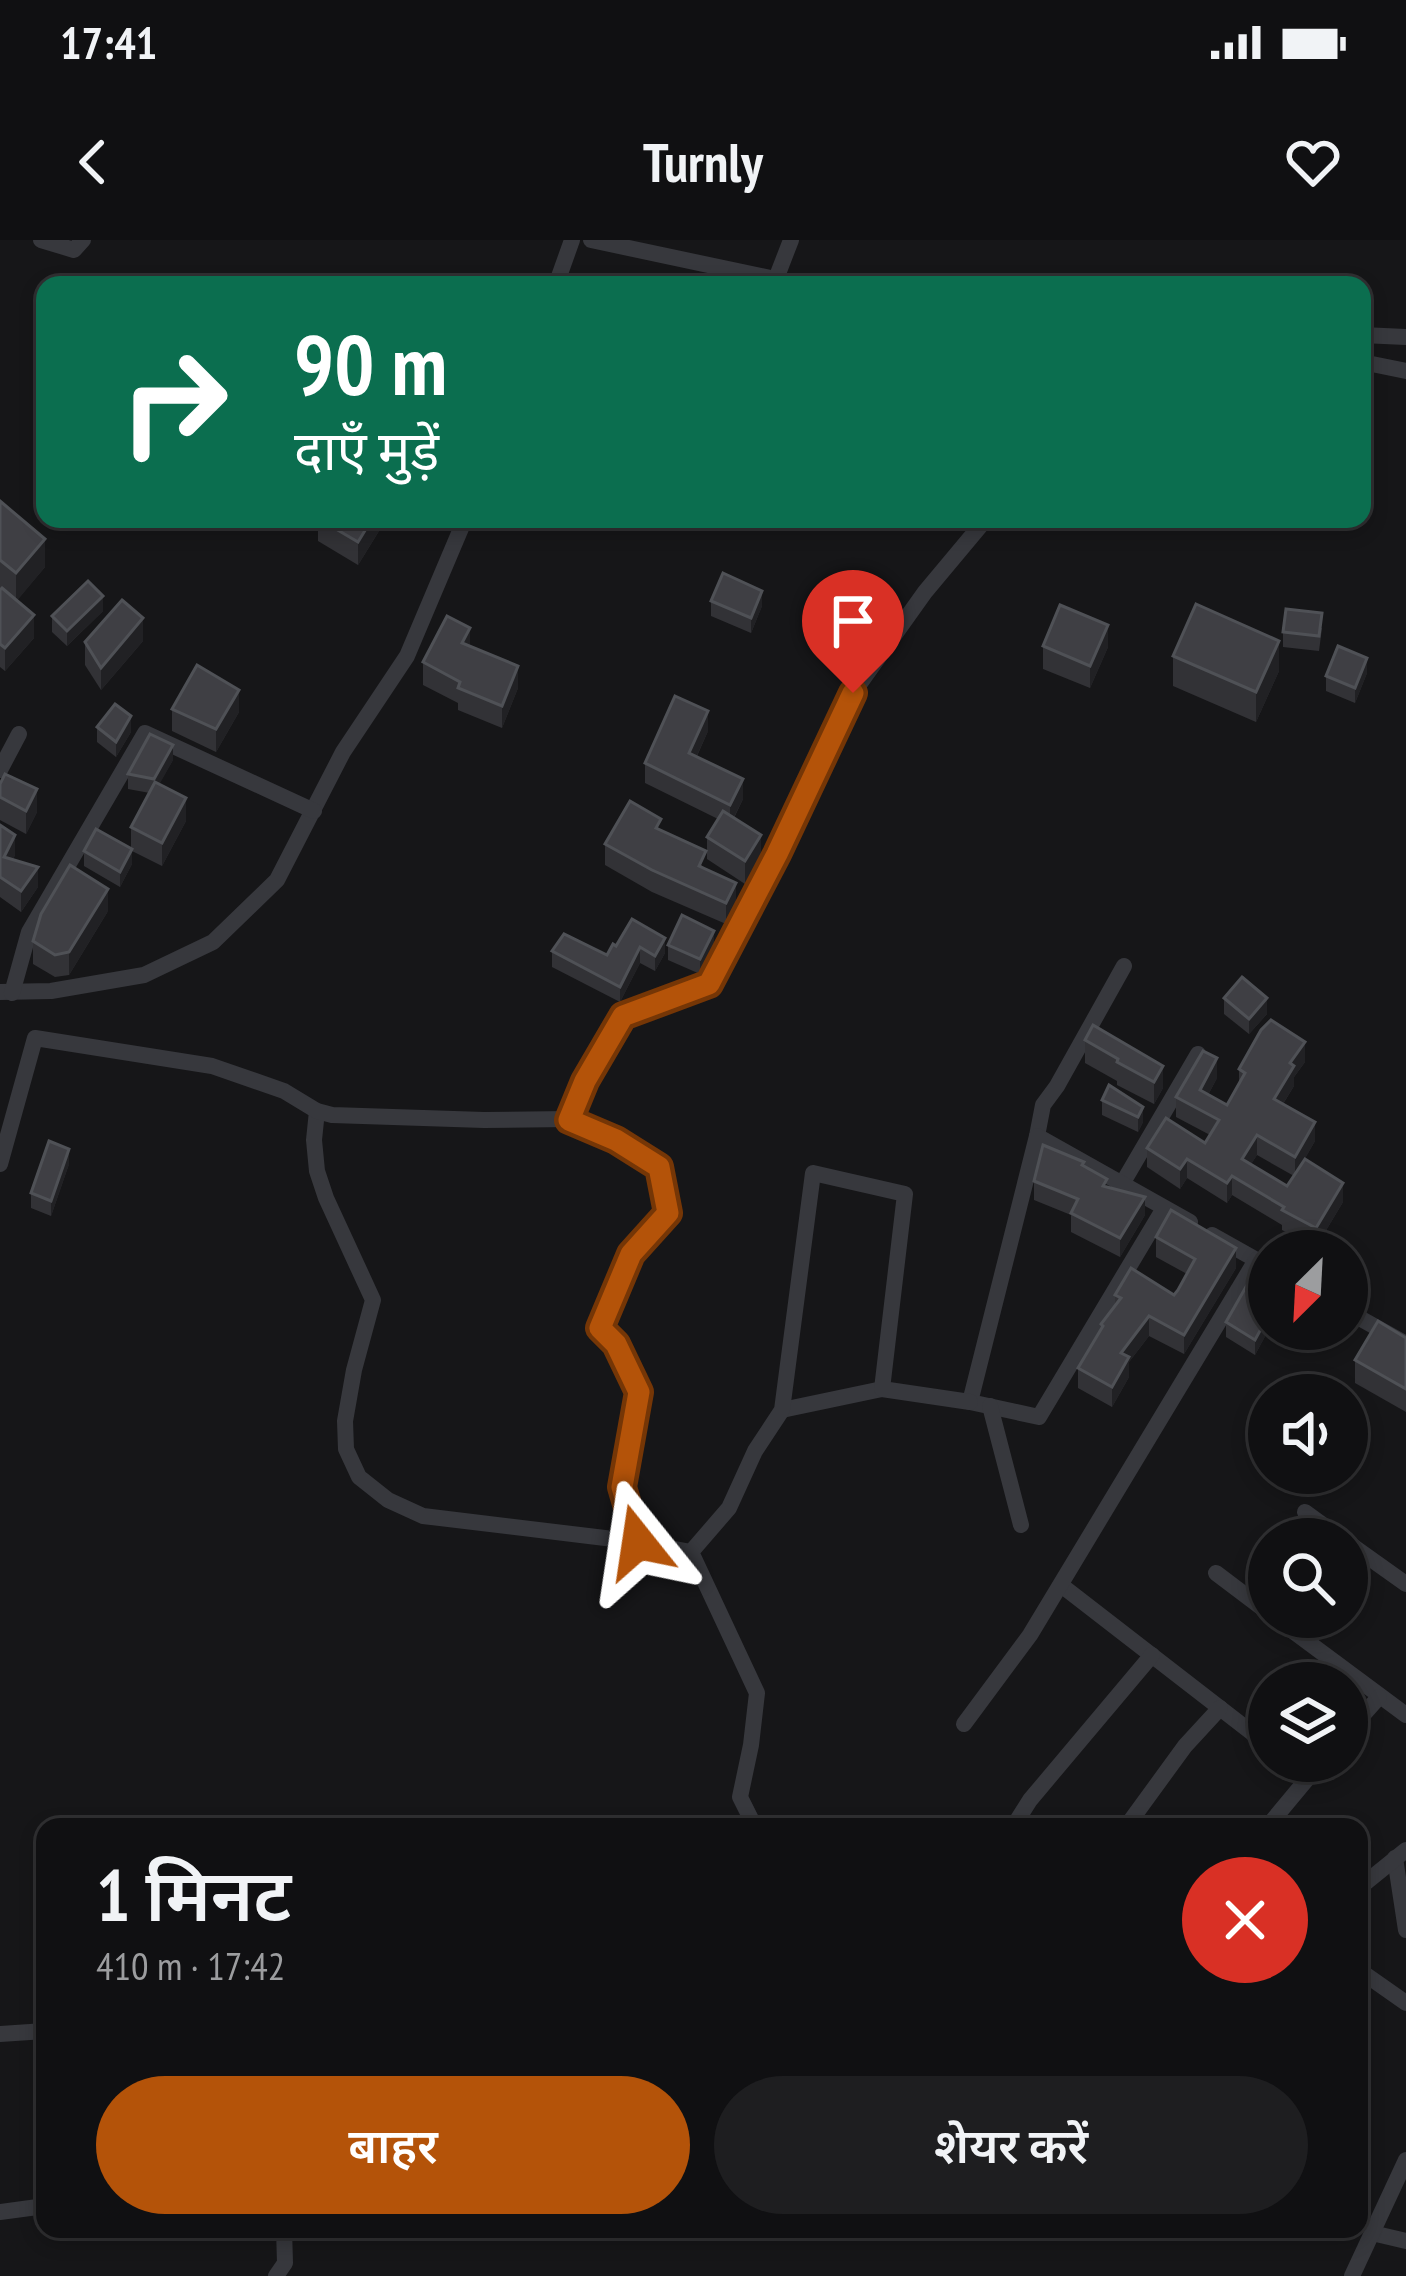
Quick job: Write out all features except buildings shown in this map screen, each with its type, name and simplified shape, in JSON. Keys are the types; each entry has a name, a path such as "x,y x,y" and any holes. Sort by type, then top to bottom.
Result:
{"street":[{"path":"41,240 74,250 83,240"},
{"path":"559,276 572,240"},
{"path":"591,240 749,276"},
{"path":"777,276 790,240"},
{"path":"1371,335 1406,337"},
{"path":"1371,364 1406,371"},
{"path":"314,812 145,733 29,932 6,993 51,991 144,975 213,942 277,880 314,812 344,752 407,656 461,528"},
{"path":"569,1120 585,1081 623,1016 709,984 853,693 925,592 978,528"},
{"path":"0,770 19,734"},
{"path":"970,1402 1042,1105 1058,1086 1124,966"},
{"path":"0,1164 3,1137 35,1038 212,1066 284,1090 317,1111 354,1116 569,1120 616,1140 659,1167 668,1213 631,1254 600,1328 616,1344 639,1392 622,1487 638,1542"},
{"path":"1121,1184 1198,1054"},
{"path":"317,1111 317,1171 373,1300 345,1420 346,1448 358,1477 388,1500 423,1516 691,1552"},
{"path":"1037,1136 1248,1255"},
{"path":"691,1552 729,1508 755,1451 782,1410 813,1173 905,1194 882,1389"},
{"path":"782,1410 882,1389 1039,1417 1164,1208"},
{"path":"964,1724 1030,1635 1248,1287"},
{"path":"1368,1323 1406,1344"},
{"path":"990,1406 1021,1525"},
{"path":"1305,1512 1313,1518"},
{"path":"691,1552 757,1693 740,1798 750,1818"},
{"path":"1368,1558 1406,1585"},
{"path":"1216,1573 1248,1597"},
{"path":"1061,1586 1248,1730"},
{"path":"1302,1638 1406,1715"},
{"path":"1019,1818 1152,1655"},
{"path":"1368,1709 1379,1696"},
{"path":"1133,1818 1185,1746 1220,1708"},
{"path":"1275,1818 1304,1782"},
{"path":"1368,1881 1401,1854"},
{"path":"1401,1854 1406,1917"},
{"path":"1401,1854 1406,1930"},
{"path":"1368,1976 1406,2003"},
{"path":"0,2034 36,2032"},
{"path":"1352,2276 1406,2160"},
{"path":"0,2212 36,2207"},
{"path":"1372,2233 1406,2241"},
{"path":"276,2276 285,2263 284,2238"}],"route":[{"path":"638,1542 622,1487 639,1392 616,1344 600,1328 631,1254 668,1213 659,1167 616,1140 569,1120 585,1081 623,1016 709,984 853,693"}]}
